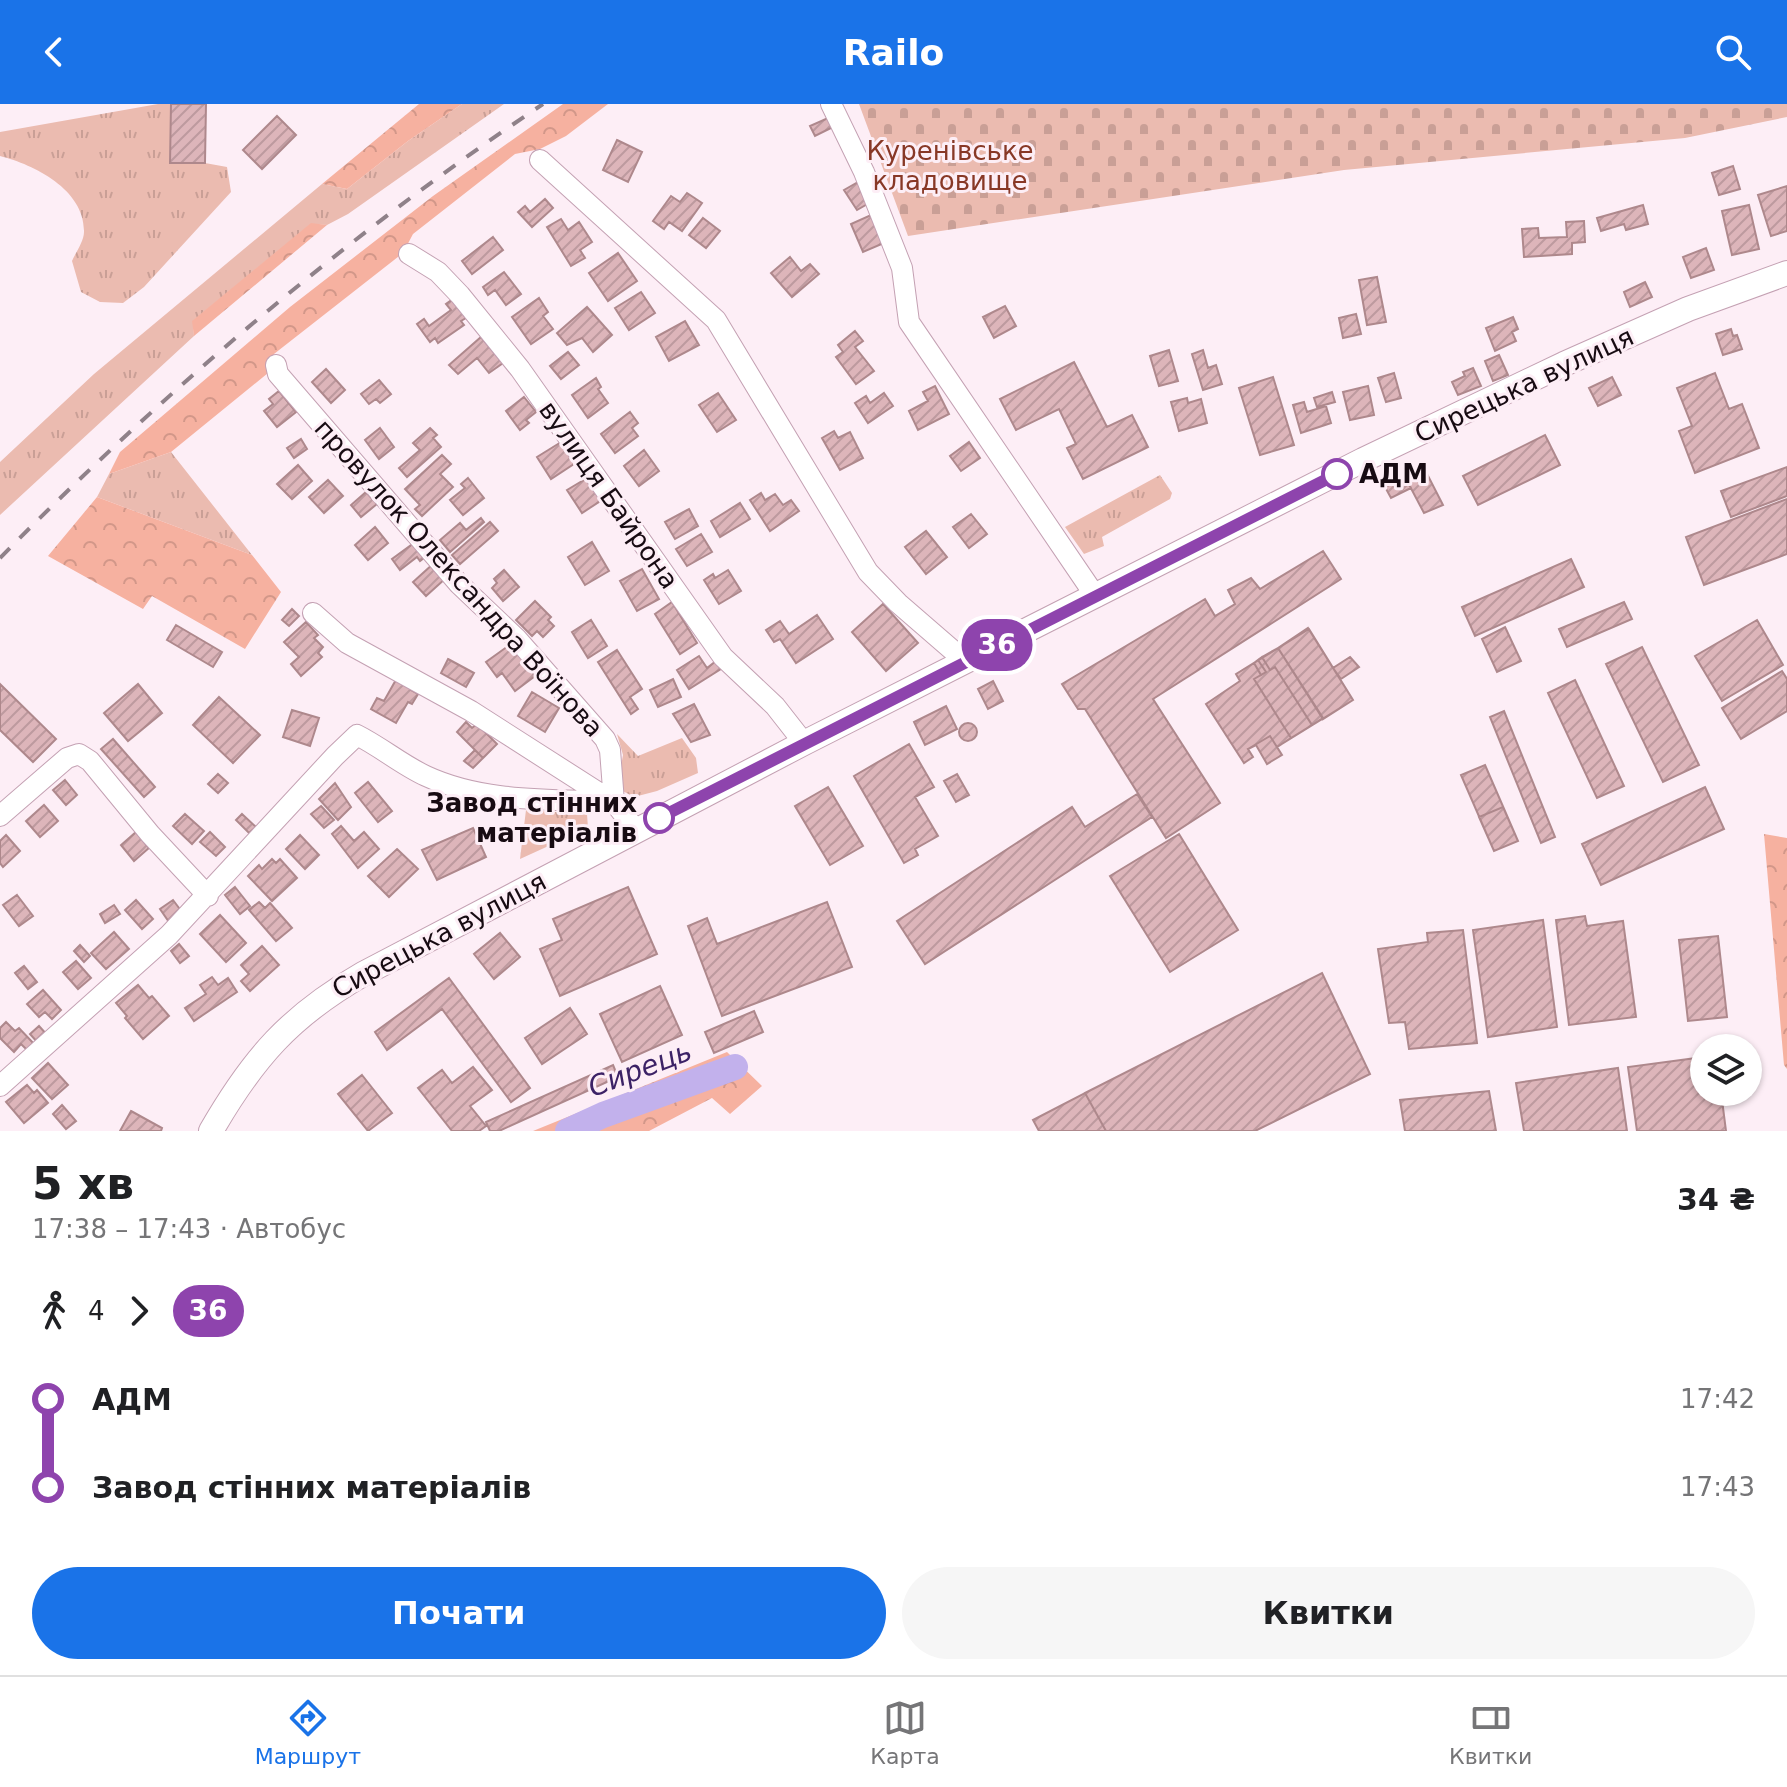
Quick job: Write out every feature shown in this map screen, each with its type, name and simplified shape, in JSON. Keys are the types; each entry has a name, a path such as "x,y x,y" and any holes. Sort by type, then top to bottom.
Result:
{"main road":[{"name":"Сирецька вулиця","path":"211,1131 229,1100 282,1032 315,1004 363,974 804,743 1363,460 1688,309 1787,273"}],"street":[{"path":"831,104 864,172 902,268 909,322 1096,597"},
{"path":"540,160 716,320 868,572 898,603 965,661"},
{"name":"вулиця Байрона","path":"409,254 438,272 520,369 723,657 775,706 804,743"},
{"name":"провулок Олександра Воїнова","path":"276,365 278,374 441,564 517,639 605,739 610,750 614,802"},
{"path":"313,613 347,643 471,711 614,802 636,830"},
{"path":"0,1086 147,955 208,896 357,735 425,775 458,788 493,795 614,802"},
{"path":"0,816 67,758 79,754 90,761 150,834 208,896"}],"green space":[{"path":"171,104 170,163 205,163 227,167 231,192 144,287 123,303 100,302 81,292 72,261 84,232 76,204 67,192 42,173 0,156 0,132"},
{"path":"419,104 462,104 347,189 322,184"},
{"path":"462,104 504,104 348,214 327,225 311,224 193,321 194,336 0,515 0,462 94,374 322,184 347,189"},
{"path":"563,104 608,104 566,136 540,149 515,154 413,234 403,253 274,354 268,373 171,452 109,474 120,452 290,307 433,196"},
{"name":"Куренівське кладовище","path":"859,104 1787,104 1787,117 1685,138 1344,170 908,236"},
{"path":"311,223 327,225 194,336 192,321"},
{"path":"171,452 252,555 97,497 109,474"},
{"path":"1160,475 1172,493 1170,499 1102,537 1104,546 1084,554 1065,527"},
{"path":"97,497 252,555 281,592 245,649 152,596 143,609 48,556"},
{"path":"617,734 638,756 682,738 696,758 698,773 657,791 634,797 617,788 623,755"},
{"path":"526,810 587,814 588,828 520,859"},
{"path":"1764,834 1787,838 1787,1069 1784,1065"},
{"path":"727,1052 762,1086 730,1114 712,1098 649,1131 533,1131"}],"building":[{"path":"171,104 206,104 205,163 170,163"},
{"path":"277,116 296,135 262,169 243,150"},
{"path":"828,118 833,127 815,136 810,126"},
{"path":"617,140 642,152 628,182 603,170"},
{"path":"1733,166 1740,189 1719,195 1712,173"},
{"path":"858,182 871,202 857,210 844,190"},
{"path":"1787,186 1787,231 1771,236 1758,195"},
{"path":"687,193 702,203 682,231 669,222 664,229 653,221 671,196 680,202"},
{"path":"545,199 553,208 532,227 518,212 525,206 530,212"},
{"path":"1643,205 1648,224 1626,230 1624,224 1601,231 1597,218"},
{"path":"1749,205 1759,249 1732,255 1722,211"},
{"path":"871,215 884,243 863,252 851,224"},
{"path":"703,218 720,231 706,248 689,235"},
{"path":"561,219 568,230 579,222 592,242 580,250 585,258 571,266 547,227"},
{"path":"1584,221 1585,242 1572,243 1572,254 1524,257 1522,229 1538,228 1539,238 1567,237 1566,222"},
{"path":"493,237 503,250 472,274 462,261"},
{"path":"1706,248 1714,270 1691,278 1683,257"},
{"path":"618,253 637,281 608,301 589,273"},
{"path":"790,257 801,271 810,264 819,274 792,297 771,273"},
{"path":"504,272 521,294 506,305 495,290 488,295 483,287"},
{"path":"1377,277 1386,322 1367,325 1359,280"},
{"path":"1645,282 1652,297 1630,307 1624,292"},
{"path":"641,292 655,313 629,330 615,308"},
{"path":"539,298 548,312 543,316 553,329 531,344 512,317"},
{"path":"453,299 466,318 461,321 464,325 438,343 435,338 430,342 417,324 424,319 429,326 451,310 446,304"},
{"path":"1005,306 1016,326 994,338 983,317"},
{"path":"587,307 612,335 593,352 582,338 567,345 557,333"},
{"path":"1356,314 1361,334 1343,338 1339,318"},
{"path":"1513,317 1518,329 1512,332 1516,341 1495,351 1486,328"},
{"path":"685,321 699,345 669,361 656,337"},
{"path":"1731,329 1742,349 1723,355 1716,334"},
{"path":"855,331 863,341 855,347 874,371 856,384 836,357 843,352 838,345"},
{"path":"481,337 503,363 489,373 477,358 458,374 449,365"},
{"path":"1169,350 1178,381 1159,386 1150,356"},
{"path":"1203,350 1208,368 1216,365 1222,384 1203,390 1192,354"},
{"path":"568,352 579,365 561,379 550,366"},
{"path":"1499,355 1508,375 1493,381 1485,361"},
{"path":"1074,362 1107,427 1132,415 1148,447 1083,479 1067,448 1076,444 1059,409 1016,430 1000,399"},
{"path":"1473,368 1481,386 1458,395 1452,382"},
{"path":"326,369 345,390 331,403 312,382"},
{"path":"1394,373 1401,398 1386,402 1378,378"},
{"path":"1715,373 1729,409 1742,404 1759,448 1695,473 1679,431 1692,426 1677,388"},
{"path":"1273,377 1294,445 1260,455 1239,388"},
{"path":"1612,377 1621,395 1598,406 1589,388"},
{"path":"596,378 601,387 598,389 608,403 588,418 572,395"},
{"path":"379,380 391,394 380,403 376,399 369,404 361,394"},
{"path":"935,386 949,414 918,430 909,411 928,401 923,392"},
{"path":"1368,386 1374,415 1350,420 1343,392"},
{"path":"279,391 296,412 277,427 264,411 273,404 269,399"},
{"path":"1332,392 1335,402 1317,407 1314,398"},
{"path":"718,393 736,420 717,432 699,405"},
{"path":"884,393 893,406 868,423 855,403 866,396 870,403"},
{"path":"524,397 536,412 520,430 506,411"},
{"path":"1187,398 1188,403 1201,399 1207,423 1179,431 1171,402"},
{"path":"1304,402 1307,412 1326,406 1331,423 1301,433 1293,405"},
{"path":"630,412 638,423 632,428 638,436 615,453 601,434"},
{"path":"380,428 394,447 379,459 365,440"},
{"path":"430,428 437,435 433,438 441,447 407,477 399,468 420,450 413,443"},
{"path":"834,431 838,438 850,432 863,458 840,470 822,438"},
{"path":"1545,435 1560,465 1478,505 1463,476"},
{"path":"301,439 307,449 294,458 287,448"},
{"path":"566,439 580,460 551,479 537,457"},
{"path":"969,442 980,458 961,471 950,456"},
{"path":"644,450 659,471 639,486 624,466"},
{"path":"442,455 451,464 440,474 453,487 422,516 415,509 420,505 405,489"},
{"path":"298,465 312,481 292,499 277,484"},
{"path":"1787,467 1787,496 1731,517 1721,491"},
{"name":"АДМ","path":"1424,468 1443,505 1424,513 1405,477"},
{"path":"1405,477 1411,488 1391,498 1385,487"},
{"path":"468,478 484,498 463,515 450,500 465,488 461,484"},
{"path":"587,478 602,500 582,513 567,490"},
{"path":"328,480 343,496 324,513 309,497"},
{"path":"366,492 377,504 361,517 351,505"},
{"path":"761,493 765,500 775,494 783,505 791,500 799,511 770,531 750,500"},
{"path":"1787,499 1787,554 1704,585 1686,537"},
{"path":"740,503 750,519 720,537 711,521"},
{"path":"689,509 698,526 675,539 665,522"},
{"path":"971,514 987,534 969,548 953,527"},
{"path":"481,518 484,522 450,552 440,540 460,523 466,530"},
{"path":"490,522 498,531 460,564 452,555"},
{"path":"375,527 388,543 368,560 355,545"},
{"path":"926,531 947,557 926,574 905,547"},
{"path":"701,534 712,552 687,566 676,549"},
{"path":"592,542 609,571 585,585 568,557"},
{"path":"414,543 425,557 420,561 417,557 400,570 392,559"},
{"path":"1323,551 1341,579 1153,699 1220,803 1166,838 1085,709 1078,709 1062,684 1205,599 1215,616 1235,604 1228,590 1251,578 1260,589"},
{"path":"1571,559 1584,587 1475,636 1462,607"},
{"path":"433,564 446,578 426,596 413,582"},
{"path":"642,569 659,599 637,611 620,581"},
{"path":"504,570 519,587 503,601 492,588 497,583 494,579"},
{"path":"728,570 741,591 719,604 704,580"},
{"path":"535,601 551,617 548,620 554,626 543,637 537,631 532,636 516,620"},
{"path":"672,602 697,643 680,654 655,614"},
{"path":"1624,602 1632,619 1567,647 1559,629"},
{"path":"883,604 918,643 886,671 852,632"},
{"path":"292,609 299,616 289,626 282,620"},
{"path":"817,615 833,639 796,663 780,639 774,642 766,630 780,621 789,634"},
{"path":"591,620 607,646 588,658 572,632"},
{"path":"1757,620 1783,665 1722,701 1695,656"},
{"path":"306,622 318,635 314,638 323,647 318,653 322,657 301,676 291,664 299,657 284,642"},
{"path":"176,625 222,652 213,667 167,640"},
{"path":"1505,627 1521,661 1497,672 1482,639"},
{"path":"1308,628 1353,700 1323,719 1278,648"},
{"path":"1309,629 1353,700 1277,747 1282,755 1267,764 1256,745 1248,749 1253,757 1244,763 1206,704 1240,681 1236,674"},
{"path":"515,641 522,659 535,676 515,691 502,673 497,677 486,662"},
{"path":"1642,647 1699,765 1663,782 1606,664"},
{"path":"1278,648 1323,718 1312,725 1275,667 1270,670 1262,657"},
{"path":"617,650 642,689 630,697 638,709 631,714 598,662"},
{"path":"699,656 707,668 716,661 721,669 689,689 677,670"},
{"path":"1262,657 1270,670 1275,667 1312,725 1291,738 1254,679 1266,672 1258,660"},
{"path":"1350,657 1359,667 1341,679 1333,668"},
{"path":"448,659 474,673 466,687 441,673"},
{"path":"1258,660 1266,672 1261,675 1254,663"},
{"path":"1254,663 1261,675 1254,679 1291,738 1277,747 1270,736 1248,749 1253,757 1244,763 1206,704 1240,681 1236,674"},
{"path":"1782,671 1787,679 1787,711 1741,739 1722,708"},
{"path":"397,678 418,694 412,704 408,702 396,723 371,709 377,698 384,701"},
{"path":"673,679 681,697 658,707 650,690"},
{"path":"1575,680 1624,786 1597,798 1548,693"},
{"path":"993,681 1003,701 988,709 978,689"},
{"path":"0,684 56,739 33,762 0,730"},
{"path":"138,684 162,713 128,741 104,713"},
{"path":"532,692 559,708 545,732 518,716"},
{"path":"219,697 260,735 233,763 193,725"},
{"path":"694,704 710,735 691,742 673,714"},
{"path":"946,706 957,729 925,745 914,722"},
{"path":"292,710 319,718 310,746 283,737"},
{"path":"1504,711 1555,837 1541,843 1490,717"},
{"path":"466,722 472,728 477,724 497,744 483,758 457,732"},
{"path":"968,723 977,732 968,741 959,732"},
{"path":"113,739 155,787 144,797 101,749"},
{"path":"909,744 934,787 915,797 938,836 915,849 918,855 904,863 854,776"},
{"path":"475,750 483,758 473,768 464,761"},
{"path":"1485,765 1518,841 1494,851 1461,775"},
{"path":"218,774 228,783 218,793 208,784"},
{"path":"957,774 969,795 956,802 944,781"},
{"path":"65,780 77,795 66,805 53,790"},
{"path":"368,782 392,811 378,822 355,793"},
{"path":"335,783 351,807 338,820 319,799"},
{"path":"828,787 863,846 830,865 795,806"},
{"path":"1705,787 1724,829 1601,885 1582,844"},
{"path":"1137,794 1152,817 925,964 897,921 1072,807 1085,827"},
{"path":"44,805 58,821 40,837 26,821"},
{"path":"321,806 334,820 324,828 311,814"},
{"path":"1503,807 1518,841 1494,851 1479,817"},
{"path":"185,814 204,831 192,844 173,826"},
{"path":"242,814 256,827 249,833 236,820"},
{"path":"341,826 354,841 364,832 379,849 358,868 332,834"},
{"path":"473,828 486,857 437,880 422,850"},
{"path":"136,832 149,848 134,861 121,845"},
{"path":"210,832 225,847 216,856 200,842"},
{"path":"1179,834 1238,930 1170,972 1110,876"},
{"path":"6,835 20,851 3,867 0,863 0,841"},
{"path":"300,835 319,855 305,869 286,849"},
{"path":"397,849 418,869 389,897 368,876"},
{"path":"272,859 276,863 280,859 297,878 272,901 248,876 259,865 262,869"},
{"path":"235,887 250,906 240,914 225,895"},
{"path":"628,887 657,954 560,996 540,949 562,940 553,919"},
{"path":"17,895 33,916 19,926 3,905"},
{"path":"136,900 153,919 142,929 125,910"},
{"path":"173,900 182,912 169,922 160,909"},
{"path":"259,902 265,908 270,903 292,928 276,941 249,910"},
{"path":"827,902 852,967 722,1016 688,926 707,918 717,944"},
{"path":"114,905 120,914 105,923 100,914"},
{"path":"220,915 246,943 226,962 200,934"},
{"path":"1585,916 1587,926 1623,921 1636,1017 1569,1025 1556,920"},
{"path":"1543,920 1557,1027 1488,1037 1473,930"},
{"path":"1463,930 1477,1043 1409,1049 1405,1022 1389,1023 1378,949 1428,942 1427,933"},
{"path":"114,932 129,949 106,969 91,953"},
{"path":"500,933 520,957 494,979 474,954"},
{"path":"1718,936 1727,1017 1688,1021 1679,940"},
{"path":"179,944 189,956 180,963 171,951"},
{"path":"80,945 90,956 84,962 74,951"},
{"path":"262,946 279,965 250,991 241,981 249,974 241,965"},
{"path":"76,961 91,978 78,989 63,972"},
{"path":"24,966 37,982 28,989 15,973"},
{"path":"1322,973 1370,1074 1255,1131 1106,1131 1085,1093"},
{"path":"212,977 218,985 228,978 237,992 194,1021 185,1008 206,994 200,985"},
{"path":"449,978 530,1088 511,1102 442,1009 387,1050 375,1032"},
{"path":"138,985 169,1016 143,1039 116,1003"},
{"path":"660,986 682,1035 622,1062 600,1014"},
{"path":"43,990 61,1010 52,1019 45,1012 39,1017 27,1004"},
{"path":"570,1008 587,1034 542,1064 525,1038"},
{"path":"754,1011 763,1032 714,1053 705,1032"},
{"path":"6,1022 15,1031 19,1028 35,1045 28,1051 21,1044 14,1052 0,1038 0,1028"},
{"path":"39,1026 48,1036 39,1044 30,1034"},
{"path":"1690,1059 1690,1106 1723,1106 1726,1131 1637,1131 1628,1067"},
{"path":"48,1063 68,1085 52,1099 32,1078"},
{"path":"613,1065 618,1077 499,1131 490,1131 486,1122"},
{"path":"473,1067 492,1090 470,1106 486,1126 479,1131 452,1131 418,1088 442,1070 452,1083"},
{"path":"1618,1068 1627,1131 1524,1131 1516,1083"},
{"path":"362,1075 392,1113 368,1131 338,1094"},
{"path":"27,1085 34,1093 37,1090 48,1103 24,1123 6,1102"},
{"path":"1489,1091 1496,1131 1405,1131 1400,1100"},
{"path":"1085,1093 1106,1131 1039,1131 1033,1120"},
{"path":"62,1105 76,1121 66,1129 53,1114"},
{"path":"131,1111 162,1128 161,1131 120,1131"}],"waterway":[{"name":"Сирець","path":"568,1131 603,1115 735,1067"}],"railway":[{"path":"0,558 127,435 260,317 399,206 543,104"}],"bus line":[{"name":"36","path":"659,818 1337,474"}],"place":[{"name":"АДМ","path":"1337,474"},
{"name":"Завод стінних матеріалів","path":"659,818"}]}
